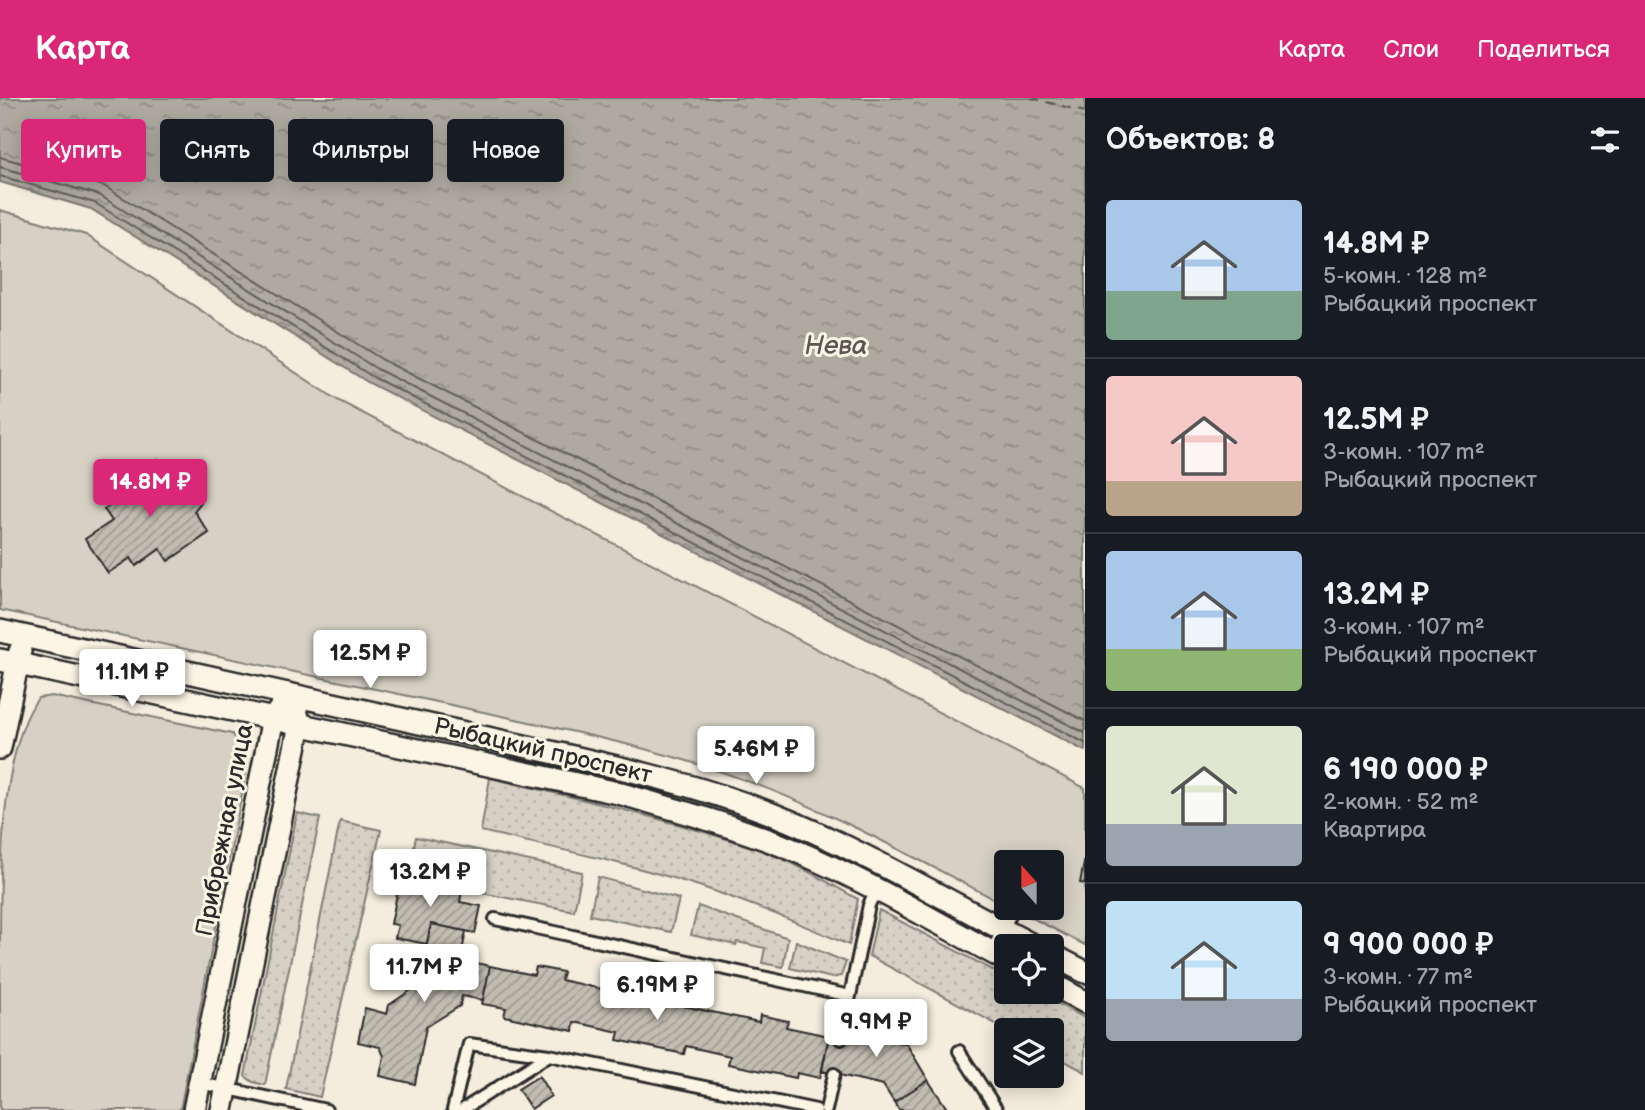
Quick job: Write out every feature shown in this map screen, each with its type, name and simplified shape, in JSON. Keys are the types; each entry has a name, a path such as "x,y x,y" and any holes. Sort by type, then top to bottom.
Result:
{"street":[{"name":"Рыбацкий проспект","path":"0,631 624,769 724,797 800,826 887,868 1011,934"},
{"path":"0,748 9,662 23,636"},
{"name":"Рыбацкий проспект","path":"9,662 618,793 705,817 799,852 994,953"},
{"path":"222,1110 300,724 292,694"},
{"name":"Прибрежная улица","path":"194,1110 273,718 292,694"},
{"path":"1064,961 1085,972"},
{"path":"1064,991 1085,1002"}],"lane":[{"path":"841,1039 869,905 887,868"},
{"path":"495,919 850,996"},
{"path":"1002,934 1008,920"},
{"path":"453,1110 469,1044 549,1055 816,1110"},
{"path":"959,1051 997,1110"},
{"path":"462,1110 549,1055"},
{"path":"826,1110 834,1074"},
{"path":"200,1083 321,1110"}],"shaded area":[{"path":"0,210 86,235 339,401 1085,788 1085,945 1036,920 1064,920 1064,850 994,850 994,899 808,805 704,766 527,721 0,610"},
{"path":"52,696 232,734 244,749 246,773 180,1110 0,1110 0,917 2,850 9,781 25,721 38,698"},
{"path":"490,778 662,820 787,861 858,899 849,945 699,886 618,863 481,831"},
{"path":"297,813 320,818 265,1085 253,1082 245,1076"},
{"path":"340,821 381,830 320,1097 286,1089"},
{"path":"416,837 582,872 574,911 482,893 450,875 410,865"},
{"path":"598,877 679,899 671,932 590,915"},
{"path":"698,906 788,938 783,967 762,963 765,948 691,935"},
{"path":"879,910 994,971 994,1004 1059,1004 1085,1018 1085,1072 1064,1061 1064,1018 994,1018 994,1023 869,956"},
{"path":"796,941 846,962 841,976 832,978 790,968"}],"water":[{"name":"Нева","path":"0,98 1085,98 1085,751 369,383 91,209 0,182"}],"building":[{"path":"158,459 171,478 182,475 194,479 202,489 201,502 194,511 209,533 168,561 160,549 136,566 131,558 108,573 85,539 112,521 104,509 127,494 120,484"},
{"path":"1085,858 1085,884 1080,883"},
{"path":"401,874 447,883 446,888 462,891 460,902 481,906 475,933 431,924 427,944 395,938 398,925 391,924"},
{"path":"431,924 466,931 462,952 467,961 490,966 483,1000 462,996 460,1006 426,1027 415,1084 380,1076 384,1056 380,1047 358,1042 365,1008 387,1014 389,1005 423,982 426,971 421,970"},
{"path":"490,966 534,975 536,967 563,972 561,980 647,999 649,990 676,996 674,1004 759,1022 760,1015 788,1021 786,1027 829,1036 820,1078 797,1073 796,1078 728,1064 730,1056 686,1046 684,1054 617,1040 619,1032 574,1022 573,1031 504,1016 506,1008 482,1004"},
{"path":"867,1016 900,1023 896,1042 906,1043 928,1080 894,1102 883,1085 822,1071 829,1036 854,1042 862,1038"},
{"path":"539,1076 551,1096 531,1109 518,1089"},
{"path":"928,1080 948,1110 899,1110 894,1102"}],"ferry route":[{"path":"1031,98 1085,112"}]}
